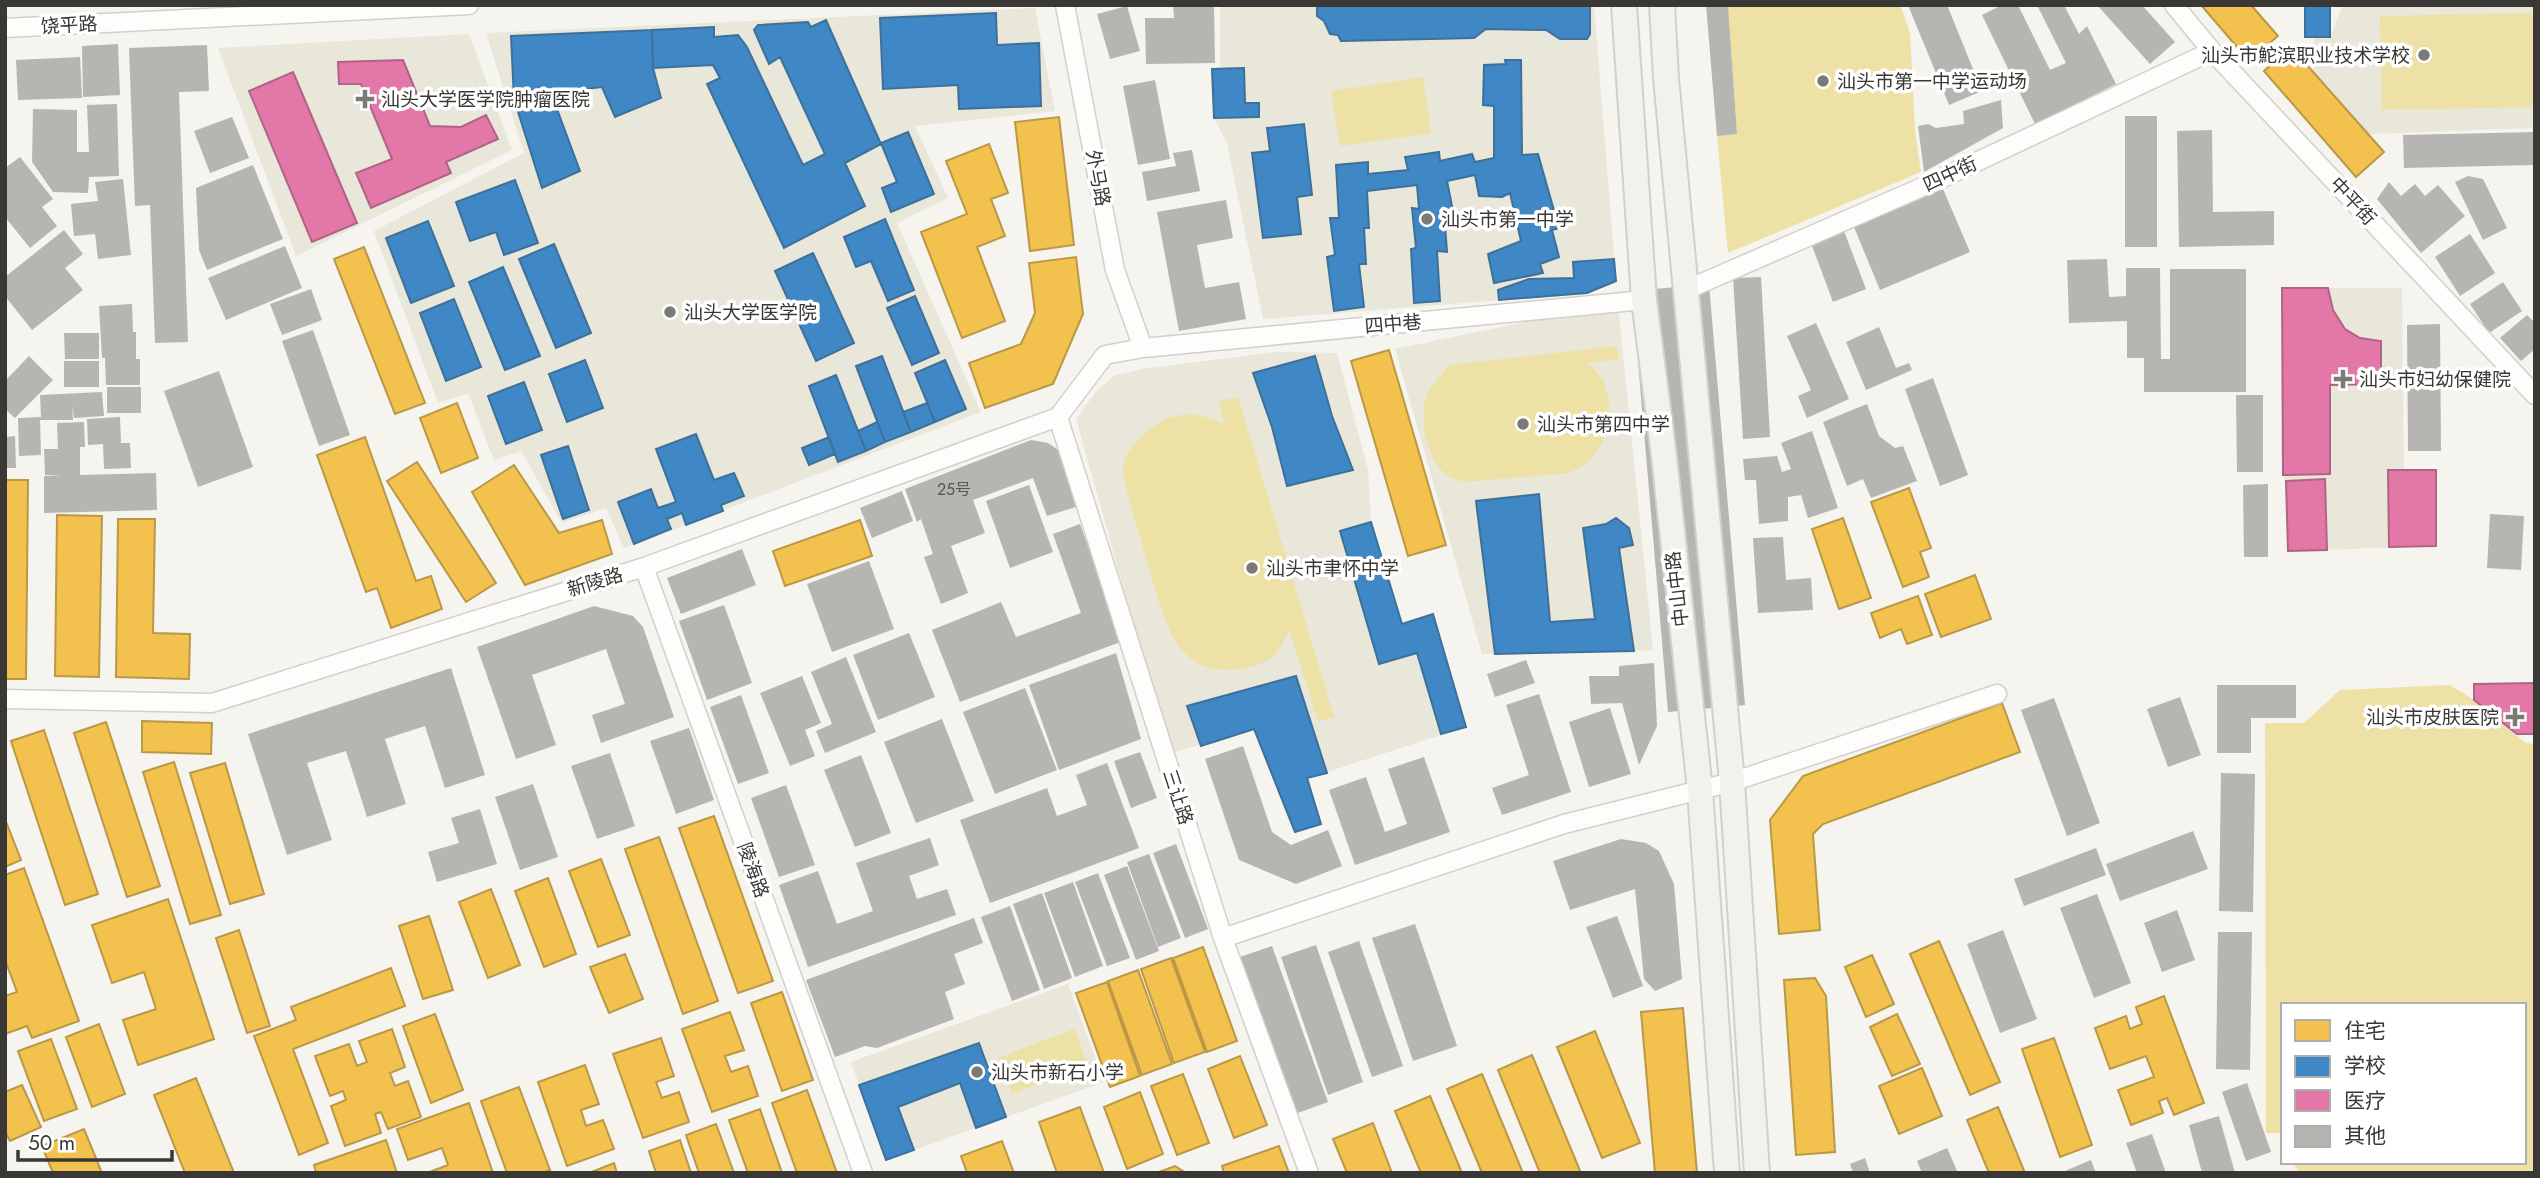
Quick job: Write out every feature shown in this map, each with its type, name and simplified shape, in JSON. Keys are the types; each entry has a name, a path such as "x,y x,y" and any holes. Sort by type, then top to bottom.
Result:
{"main road":[{"name":"中山中路","path":"1624,5 1644,300 1664,456 1700,790 1727,1173"},
{"name":"中山中路","path":"1662,5 1732,782 1757,1173"}],"street":[{"name":"饶平路","path":"5,28 469,5"},
{"name":"外马路","path":"1065,5 1115,270 1143,348"},
{"name":"中平街","path":"2174,5 2212,51 2535,395"},
{"name":"四中街","path":"1686,290 1936,181 2212,51"},
{"name":"四中巷","path":"1143,348 1644,300"},
{"path":"1058,417 1105,355 1143,348"},
{"name":"新陵路","path":"5,699 212,703 644,567 1058,417"},
{"name":"三让路","path":"1058,417 1223,937 1309,1173"},
{"name":"陵海路","path":"644,567 863,1173"},
{"path":"1223,937 1564,824 1732,782 1997,694"}],"shaded area":[{"name":"汕头市第一中学","path":"1220,5 1594,5 1616,281 1587,293 1263,319 1227,143 1214,118 1212,69 1220,67"},
{"name":"汕头市第一中学运动场","path":"1728,5 1900,5 1910,32 1915,130 1921,172 1728,253 1717,136 1737,134"},
{"name":"汕头市鮀滨职业技术学校","path":"2343,5 2535,5 2535,128 2368,134 2313,72 2314,37 2330,37"},
{"name":"汕头大学医学院","path":"1035,8 1055,111 915,126 948,198 897,223 981,412 624,548 606,508 562,523 521,451 494,460 468,393 438,403 374,231 524,153 486,33"},
{"path":"2535,13 2535,107 2382,110 2380,16"},
{"name":"汕头大学医学院肿瘤医院","path":"469,34 512,150 296,256 218,48"},
{"path":"1423,77 1431,133 1340,146 1331,91"},
{"name":"汕头市妇幼保健院","path":"2282,288 2402,288 2404,470 2436,470 2436,546 2288,551 2286,481 2283,475"},
{"name":"汕头市第四中学","path":"1619,313 1653,650 1482,654 1395,349 1559,315"},
{"path":"1617,346 1619,359 1588,363 1604,382 1608,398 1608,424 1599,449 1580,467 1568,473 1466,482 1447,475 1433,459 1425,430 1424,408 1429,391 1450,365"},
{"name":"汕头市聿怀中学","path":"1275,352 1337,353 1368,470 1371,522 1402,623 1433,614 1466,727 1308,778 1321,824 1295,832 1254,730 1170,753 1076,419 1096,392 1115,375"},
{"path":"1238,397 1334,717 1318,721 1289,629 1278,650 1262,663 1222,670 1203,666 1177,643 1168,627 1155,590 1127,493 1123,465 1125,458 1140,438 1169,418 1179,415 1200,416 1224,424 1219,401"},
{"path":"2450,685 2474,700 2526,743 2535,744 2535,1173 2300,1173 2293,1164 2526,1164 2526,1003 2281,1003 2281,1133 2266,1133 2265,723 2304,723 2340,690"},
{"name":"汕头市新石小学","path":"1068,984 1104,1082 886,1160 851,1062"},
{"path":"1074,1029 1088,1065 1012,1094 998,1058"}],"building: 住宅":[{"path":"2201,5 2251,5 2278,36 2249,61"},
{"path":"2291,47 2384,152 2356,177 2264,71"},
{"path":"1059,117 1074,245 1030,251 1015,122"},
{"path":"989,144 1008,193 991,199 1005,236 977,247 1005,321 962,338 921,232 967,214 946,161"},
{"path":"364,247 425,403 395,414 334,259"},
{"path":"1076,257 1083,314 1053,384 985,408 969,363 1021,344 1035,313 1029,263"},
{"path":"1389,350 1446,545 1408,556 1351,361"},
{"path":"457,403 478,458 441,473 420,418"},
{"path":"365,437 416,581 431,576 442,609 391,628 377,588 366,592 317,455"},
{"path":"417,462 496,583 466,602 387,481"},
{"path":"514,465 559,533 602,520 612,554 525,585 472,492"},
{"path":"5,480 28,480 26,679 5,679"},
{"path":"1909,488 1931,548 1920,552 1929,577 1903,587 1871,502"},
{"path":"57,515 102,516 99,677 55,676"},
{"path":"1843,518 1871,598 1839,609 1812,529"},
{"path":"118,519 155,519 153,633 190,634 189,679 116,677"},
{"path":"860,520 872,556 785,586 773,551"},
{"path":"1975,575 1991,619 1941,637 1925,594"},
{"path":"1918,596 1932,635 1907,644 1901,629 1880,638 1871,613"},
{"path":"2002,703 2020,752 1823,824 1813,834 1820,930 1779,934 1770,820 1803,776"},
{"path":"142,721 212,723 211,754 142,752"},
{"path":"106,722 160,886 127,897 74,733"},
{"path":"44,730 98,894 65,905 11,741"},
{"path":"174,762 221,915 190,924 143,772"},
{"path":"225,763 264,894 230,904 190,773"},
{"path":"714,816 773,981 738,993 679,828"},
{"path":"5,819 21,860 5,867"},
{"path":"659,837 718,1001 683,1014 625,849"},
{"path":"601,859 630,935 598,947 569,871"},
{"path":"24,868 79,1021 32,1038 27,1026 5,1034 5,996 17,992 5,960 5,875"},
{"path":"548,878 576,954 544,967 515,891"},
{"path":"491,889 520,965 488,978 459,902"},
{"path":"168,899 214,1039 138,1065 123,1020 156,1009 144,972 112,983 92,925"},
{"path":"429,916 453,990 423,999 399,926"},
{"path":"239,930 270,1026 247,1033 216,938"},
{"path":"1939,941 2000,1082 1970,1095 1910,954"},
{"path":"1203,947 1237,1041 1207,1052 1173,958"},
{"path":"625,954 643,999 609,1013 590,967"},
{"path":"1872,955 1894,1004 1866,1017 1845,967"},
{"path":"1171,958 1205,1052 1174,1063 1141,969"},
{"path":"391,968 405,1006 293,1049 328,1143 299,1155 254,1036 296,1020 291,1007"},
{"path":"1138,970 1172,1064 1142,1075 1108,981"},
{"path":"1815,978 1826,996 1835,1152 1796,1155 1784,980"},
{"path":"1107,982 1140,1076 1110,1087 1076,993"},
{"path":"782,992 813,1080 782,1091 751,1003"},
{"path":"2164,996 2204,1103 2174,1115 2167,1098 2159,1101 2163,1113 2131,1125 2118,1090 2154,1077 2146,1056 2110,1069 2095,1028 2126,1016 2130,1029 2142,1024 2136,1007"},
{"path":"1683,1008 1697,1173 1655,1173 1641,1012"},
{"path":"730,1012 744,1050 725,1056 731,1072 748,1066 758,1096 712,1112 682,1029"},
{"path":"435,1014 463,1090 431,1103 403,1026"},
{"path":"1897,1014 1920,1064 1892,1076 1870,1027"},
{"path":"99,1024 125,1094 92,1107 66,1037"},
{"path":"392,1029 405,1067 390,1073 395,1086 408,1081 421,1117 388,1129 381,1112 375,1114 381,1133 345,1146 331,1106 346,1100 343,1091 330,1096 315,1056 349,1044 357,1066 367,1062 359,1041"},
{"path":"1595,1031 1640,1143 1602,1158 1557,1047"},
{"path":"661,1038 674,1076 656,1082 662,1098 679,1092 689,1122 643,1138 613,1054"},
{"path":"2054,1038 2092,1145 2060,1157 2022,1049"},
{"path":"51,1039 77,1109 44,1121 18,1051"},
{"path":"1532,1055 1581,1173 1540,1173 1498,1070"},
{"path":"1240,1056 1267,1125 1234,1138 1208,1069"},
{"path":"585,1065 599,1104 581,1110 586,1126 603,1120 614,1149 567,1166 538,1082"},
{"path":"1922,1068 1942,1116 1899,1134 1879,1086"},
{"path":"1183,1074 1209,1143 1177,1155 1151,1086"},
{"path":"1482,1074 1523,1173 1482,1173 1447,1089"},
{"path":"196,1078 234,1173 185,1173 154,1095"},
{"path":"22,1085 41,1127 10,1141 5,1132 5,1092"},
{"path":"519,1087 550,1170 543,1173 507,1173 481,1101"},
{"path":"807,1090 837,1173 797,1173 772,1103"},
{"path":"1140,1092 1163,1154 1127,1169 1104,1107"},
{"path":"1430,1096 1462,1173 1421,1173 1395,1111"},
{"path":"469,1103 493,1173 427,1173 448,1165 442,1148 408,1160 397,1129"},
{"path":"1080,1107 1104,1173 1057,1173 1039,1122"},
{"path":"1998,1107 2025,1173 1989,1173 1967,1120"},
{"path":"760,1109 782,1173 748,1173 729,1120"},
{"path":"1373,1123 1392,1173 1347,1173 1333,1139"},
{"path":"716,1124 734,1173 699,1173 686,1135"},
{"path":"84,1129 102,1173 53,1173 42,1146"},
{"path":"386,1140 397,1173 316,1173 314,1165"},
{"path":"680,1140 691,1173 656,1173 649,1151"},
{"path":"1002,1141 1014,1173 967,1173 961,1156"},
{"path":"1279,1146 1289,1173 1224,1173 1222,1166"},
{"path":"614,1163 617,1173 589,1173"},
{"path":"1175,1166 1186,1173 1156,1173"}],"building: 学校":[{"path":"1317,5 1590,5 1590,34 1587,39 1560,39 1546,30 1486,29 1474,38 1341,41 1338,35 1330,34 1324,21 1317,16"},
{"path":"2305,5 2330,5 2330,37 2305,37"},
{"path":"996,13 997,45 1039,43 1041,106 959,109 958,85 883,89 880,18"},
{"path":"826,20 881,144 845,163 865,206 784,248 707,84 720,78 713,65 653,68 652,30 714,27 714,37 738,35 747,47 803,165 825,154 780,57 769,64 754,30 758,25 808,22 811,27"},
{"path":"652,30 653,68 661,98 615,117 602,87 551,93 580,171 542,188 514,99 511,36"},
{"path":"1505,60 1521,60 1522,155 1538,154 1559,228 1552,230 1559,257 1540,264 1543,273 1494,283 1488,254 1521,241 1510,193 1502,197 1479,196 1475,175 1447,181 1453,211 1444,211 1447,252 1437,251 1440,301 1414,303 1411,249 1416,248 1412,208 1419,209 1417,185 1367,191 1369,228 1364,228 1366,264 1359,264 1364,307 1334,311 1327,257 1335,255 1330,218 1339,218 1336,165 1368,162 1368,174 1408,170 1405,157 1439,152 1440,161 1472,154 1475,162 1494,158 1494,106 1483,105 1484,65 1506,64"},
{"path":"1244,68 1245,103 1259,103 1259,117 1214,118 1212,69"},
{"path":"1304,124 1312,195 1297,197 1301,234 1263,238 1252,153 1270,151 1267,128"},
{"path":"908,132 934,194 891,212 882,188 897,182 881,143"},
{"path":"515,180 538,243 504,255 496,232 470,241 456,202"},
{"path":"885,219 914,290 888,301 871,261 856,267 844,237"},
{"path":"428,221 454,286 411,303 386,238"},
{"path":"554,244 591,333 556,348 519,259"},
{"path":"813,253 854,343 816,361 775,271"},
{"path":"1614,259 1616,281 1587,293 1499,300 1498,290 1529,279 1574,278 1573,262"},
{"path":"503,267 540,356 505,370 469,282"},
{"path":"915,296 939,353 912,365 887,308"},
{"path":"454,299 481,367 446,381 420,313"},
{"path":"882,356 911,432 885,442 856,366"},
{"path":"1315,356 1332,416 1353,470 1287,486 1272,427 1253,373"},
{"path":"585,360 603,408 567,422 549,374"},
{"path":"945,360 966,409 935,422 915,373"},
{"path":"836,375 866,451 838,462 809,386"},
{"path":"524,382 542,430 506,444 488,396"},
{"path":"927,403 935,422 911,432 903,412"},
{"path":"877,422 885,442 866,451 858,431"},
{"path":"696,434 714,480 734,473 744,496 721,505 723,511 686,525 682,513 667,519 671,529 634,544 618,502 651,489 658,508 676,502 656,449"},
{"path":"829,437 835,454 809,465 802,448"},
{"path":"568,446 589,510 563,519 541,455"},
{"path":"1539,494 1550,622 1595,619 1583,528 1606,524 1616,518 1629,528 1633,545 1619,548 1634,651 1495,654 1476,501"},
{"path":"1371,522 1402,624 1433,614 1466,727 1441,734 1417,653 1379,664 1340,531"},
{"path":"1296,676 1327,773 1307,778 1321,824 1295,832 1254,729 1201,746 1187,706"},
{"path":"979,1043 1006,1117 976,1128 960,1083 898,1107 914,1150 886,1160 859,1085"}],"building: 医疗":[{"path":"403,60 430,126 461,127 486,115 498,139 446,162 451,173 371,208 356,173 392,159 361,84 339,84 338,62"},
{"path":"293,72 357,223 312,242 249,91"},
{"path":"2282,288 2328,288 2333,310 2345,329 2360,338 2381,341 2381,384 2330,385 2330,474 2283,475"},
{"path":"2388,470 2436,470 2436,546 2389,547"},
{"path":"2325,479 2327,550 2288,551 2286,481"},
{"name":"汕头市皮肤医院","path":"2535,683 2535,734 2517,734 2474,700 2474,684"}],"building: 其他":[{"path":"1173,5 1214,5 1215,63 1146,64 1145,18 1174,18"},
{"path":"1706,5 1728,5 1737,134 1717,136"},
{"path":"1908,5 1947,5 1982,91 1949,105"},
{"path":"2002,5 2018,5 2050,70 2066,63 2037,5 2064,5 2079,34 2087,26 2116,84 2035,124 1982,15"},
{"path":"2097,5 2142,5 2175,42 2150,64"},
{"path":"1127,6 1140,51 1110,59 1097,14"},
{"path":"118,44 120,95 83,97 82,46"},
{"path":"207,45 209,91 179,92 188,342 155,343 150,205 135,206 129,48"},
{"path":"80,57 82,98 18,100 16,60"},
{"path":"1155,80 1170,159 1138,165 1123,86"},
{"path":"2001,100 2003,128 1924,172 1918,126 1928,124 1936,128 1964,124 1963,111"},
{"path":"117,104 119,176 89,177 88,193 53,192 32,162 33,109 77,110 77,152 89,152 87,105"},
{"path":"2125,116 2157,116 2157,247 2125,247"},
{"path":"232,117 249,158 210,173 194,131"},
{"path":"2212,130 2213,212 2274,211 2274,245 2179,247 2177,131"},
{"path":"2535,132 2535,165 2404,168 2403,135"},
{"path":"1192,150 1200,191 1147,201 1142,172 1176,166 1173,153"},
{"path":"20,157 53,199 42,207 57,226 30,248 5,217 5,168"},
{"path":"253,165 283,239 207,270 199,250 196,188"},
{"path":"2468,176 2483,179 2507,228 2483,240 2455,182"},
{"path":"123,179 131,255 98,259 95,234 74,236 71,204 98,201 95,182"},
{"path":"2389,182 2401,196 2415,184 2425,196 2438,185 2465,216 2421,253 2377,199"},
{"path":"1943,189 1970,252 1880,290 1854,227"},
{"path":"1226,200 1233,238 1197,245 1205,288 1239,282 1246,319 1179,331 1157,212"},
{"path":"64,230 83,254 65,268 83,290 32,330 5,296 5,277"},
{"path":"1844,231 1866,289 1833,302 1811,243"},
{"path":"2470,234 2495,273 2460,296 2435,257"},
{"path":"285,246 302,288 226,320 208,278"},
{"path":"2107,259 2109,297 2126,296 2126,268 2160,268 2161,359 2170,359 2170,269 2246,269 2246,392 2144,392 2144,358 2127,358 2127,321 2069,323 2067,260"},
{"path":"1761,277 1770,437 1743,439 1733,278"},
{"path":"2503,282 2522,311 2489,333 2470,304"},
{"path":"1709,284 1745,705 1668,712 1632,291"},
{"path":"311,289 322,320 282,335 270,304"},
{"path":"132,304 136,359 140,359 140,385 106,385 99,306"},
{"path":"2527,315 2535,323 2535,349 2521,361 2500,338"},
{"path":"1816,323 1849,399 1807,418 1798,396 1811,390 1787,336"},
{"path":"2440,324 2441,451 2408,451 2407,325"},
{"path":"1879,327 1896,368 1909,363 1912,370 1866,390 1846,342"},
{"path":"313,330 350,435 319,446 282,341"},
{"path":"64,333 99,333 99,359 65,359"},
{"path":"29,356 53,380 15,418 5,409 5,381"},
{"path":"64,361 99,361 99,387 64,387"},
{"path":"219,371 253,467 198,487 164,391"},
{"path":"1933,378 1968,475 1940,486 1905,389"},
{"path":"107,387 141,387 141,413 107,413"},
{"path":"102,392 104,416 74,418 72,405 73,420 40,420 41,455 19,456 18,418 41,417 40,395"},
{"path":"2236,395 2263,395 2263,472 2237,472"},
{"path":"1867,404 1879,436 1895,448 1903,446 1917,481 1871,498 1863,479 1847,486 1823,422"},
{"path":"120,417 121,443 130,443 131,468 104,469 103,444 88,445 87,419"},
{"path":"84,422 85,447 80,447 80,475 156,473 157,510 44,513 44,476 63,475 45,475 44,449 58,449 57,423"},
{"path":"1812,431 1838,508 1808,518 1801,495 1788,497 1788,521 1759,524 1756,480 1745,480 1743,459 1777,456 1782,472 1791,469 1781,443"},
{"path":"15,436 16,468 5,468 5,437"},
{"path":"1031,440 1048,443 1064,454 1079,506 1047,516 1033,478 973,500 985,533 951,546 968,593 941,604 924,557 933,554 921,519 917,522 905,489"},
{"path":"2268,484 2268,557 2244,557 2243,485"},
{"path":"1029,485 1053,552 1010,568 986,501"},
{"path":"902,491 913,521 872,538 860,508"},
{"path":"2490,514 2524,516 2521,570 2487,568"},
{"path":"1080,524 1123,641 960,702 932,630 1001,602 1016,637 1081,613 1053,534"},
{"path":"1783,537 1786,580 1811,578 1813,610 1758,613 1753,538"},
{"path":"742,549 756,585 681,614 667,578"},
{"path":"869,561 894,629 832,652 807,584"},
{"path":"724,605 752,683 707,700 679,621"},
{"path":"594,606 633,616 643,627 674,717 601,743 592,715 625,704 606,649 532,675 556,745 516,759 477,647"},
{"path":"909,633 935,697 878,720 853,655"},
{"path":"1116,653 1141,739 1059,770 1029,685"},
{"path":"846,657 876,732 825,753 816,731 832,724 811,672"},
{"path":"1526,660 1535,683 1495,697 1487,674"},
{"path":"1654,663 1657,726 1639,765 1622,703 1591,704 1589,676 1619,676 1619,666"},
{"path":"451,668 485,775 445,788 425,726 385,739 406,804 367,817 346,751 307,763 332,840 287,855 248,734"},
{"path":"802,676 821,723 805,730 815,756 790,766 760,693"},
{"path":"2217,685 2296,685 2296,718 2251,718 2251,753 2217,753"},
{"path":"1025,688 1057,770 995,794 963,712"},
{"path":"1539,694 1571,792 1502,815 1492,788 1529,775 1506,705"},
{"path":"741,695 769,773 738,784 710,707"},
{"path":"2180,697 2201,755 2168,767 2147,709"},
{"path":"2054,698 2100,823 2067,836 2021,710"},
{"path":"1610,708 1631,774 1589,787 1569,722"},
{"path":"942,719 974,801 916,823 884,742"},
{"path":"689,728 714,800 676,814 650,741"},
{"path":"1243,746 1272,832 1291,845 1328,830 1342,866 1296,884 1239,860 1205,759"},
{"path":"1140,752 1157,798 1131,808 1114,761"},
{"path":"610,753 635,826 597,839 571,766"},
{"path":"861,755 891,833 855,847 824,770"},
{"path":"1424,757 1450,832 1355,865 1329,790 1366,777 1385,832 1407,824 1388,769"},
{"path":"1107,763 1139,848 990,903 960,820 1047,788 1057,816 1087,805 1076,775"},
{"path":"2221,773 2255,774 2253,912 2219,911"},
{"path":"533,784 558,857 520,870 495,797"},
{"path":"786,785 815,865 779,877 751,798"},
{"path":"480,809 497,864 437,882 428,852 459,843 451,818"},
{"path":"2193,831 2208,869 2120,901 2106,864"},
{"path":"930,838 939,865 909,876 917,899 947,889 956,915 808,967 779,885 818,871 837,924 873,911 856,863"},
{"path":"1621,839 1646,843 1659,851 1674,884 1682,979 1655,991 1644,979 1635,889 1570,910 1553,861"},
{"path":"1176,844 1208,929 1185,938 1153,853"},
{"path":"2096,848 2106,875 2024,906 2014,879"},
{"path":"1149,854 1181,938 1158,947 1127,862"},
{"path":"1127,866 1159,951 1136,960 1104,875"},
{"path":"1098,873 1130,958 1107,966 1075,882"},
{"path":"1073,882 1103,966 1075,977 1044,893"},
{"path":"1042,893 1072,978 1044,989 1013,904"},
{"path":"2097,894 2131,983 2094,998 2060,908"},
{"path":"1010,906 1040,990 1012,1001 981,917"},
{"path":"2177,910 2195,960 2162,972 2144,923"},
{"path":"1617,916 1643,986 1613,998 1586,927"},
{"path":"974,918 983,943 954,954 965,984 945,992 954,1019 877,1048 865,1046 835,1057 806,980"},
{"path":"1415,924 1457,1046 1413,1061 1372,938"},
{"path":"2003,930 2037,1019 2000,1033 1967,944"},
{"path":"2218,932 2252,932 2250,1070 2216,1069"},
{"path":"1359,941 1403,1066 1372,1077 1328,952"},
{"path":"1316,945 1363,1082 1328,1095 1281,957"},
{"path":"1272,946 1328,1102 1295,1114 1240,957"},
{"path":"2247,1083 2271,1152 2246,1161 2222,1092"},
{"path":"2219,1116 2235,1173 2202,1173 2189,1125"},
{"path":"2152,1134 2166,1173 2137,1173 2126,1143"},
{"path":"1947,1148 1958,1173 1922,1173 1917,1161"},
{"path":"1865,1158 1870,1173 1853,1173 1850,1164"},
{"path":"2091,1160 2096,1173 2060,1173"}],"place":[{"name":"汕头市鮀滨职业技术学校","path":"2424,55"},
{"name":"汕头市第一中学运动场","path":"1823,81"},
{"name":"汕头大学医学院肿瘤医院","path":"365,99"},
{"name":"汕头市第一中学","path":"1427,219"},
{"name":"汕头大学医学院","path":"670,312"},
{"name":"汕头市妇幼保健院","path":"2343,379"},
{"name":"汕头市第四中学","path":"1523,424"},
{"name":"汕头市聿怀中学","path":"1252,568"},
{"name":"汕头市皮肤医院","path":"2515,717"},
{"name":"汕头市新石小学","path":"977,1072"}]}
